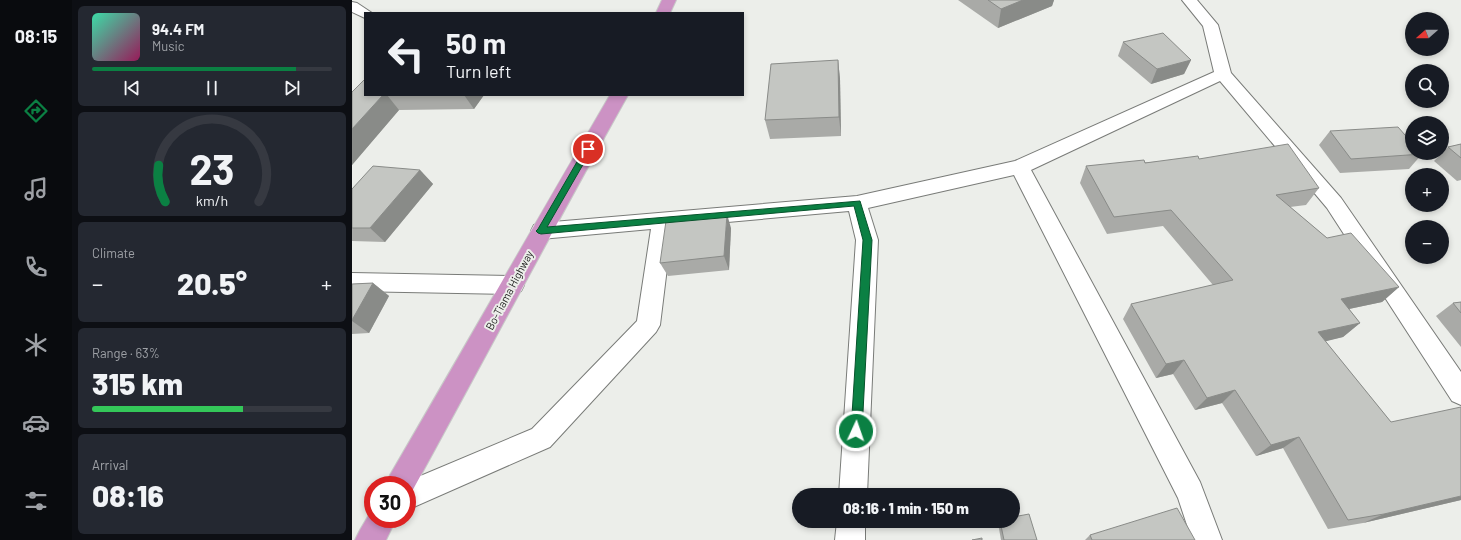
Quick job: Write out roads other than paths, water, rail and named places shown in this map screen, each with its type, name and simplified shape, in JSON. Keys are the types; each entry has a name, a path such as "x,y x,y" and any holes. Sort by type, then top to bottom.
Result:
{"highway":[{"path":"663,12 669,0"},
{"name":"Bo-Tiama Highway","path":"405,476 513,285 541,231 618,96"},
{"path":"370,540 377,528"}],"street":[{"path":"1189,0 1210,25 1223,74 1334,203 1461,393"},
{"path":"352,6 364,13"},
{"path":"541,231 857,203 1020,167 1223,74"},
{"path":"1020,167 1190,492 1207,540"},
{"path":"853,488 867,240 857,203"},
{"path":"416,492 541,438 648,325 663,220"},
{"path":"352,282 513,285"},
{"path":"850,540 851,528"}]}
